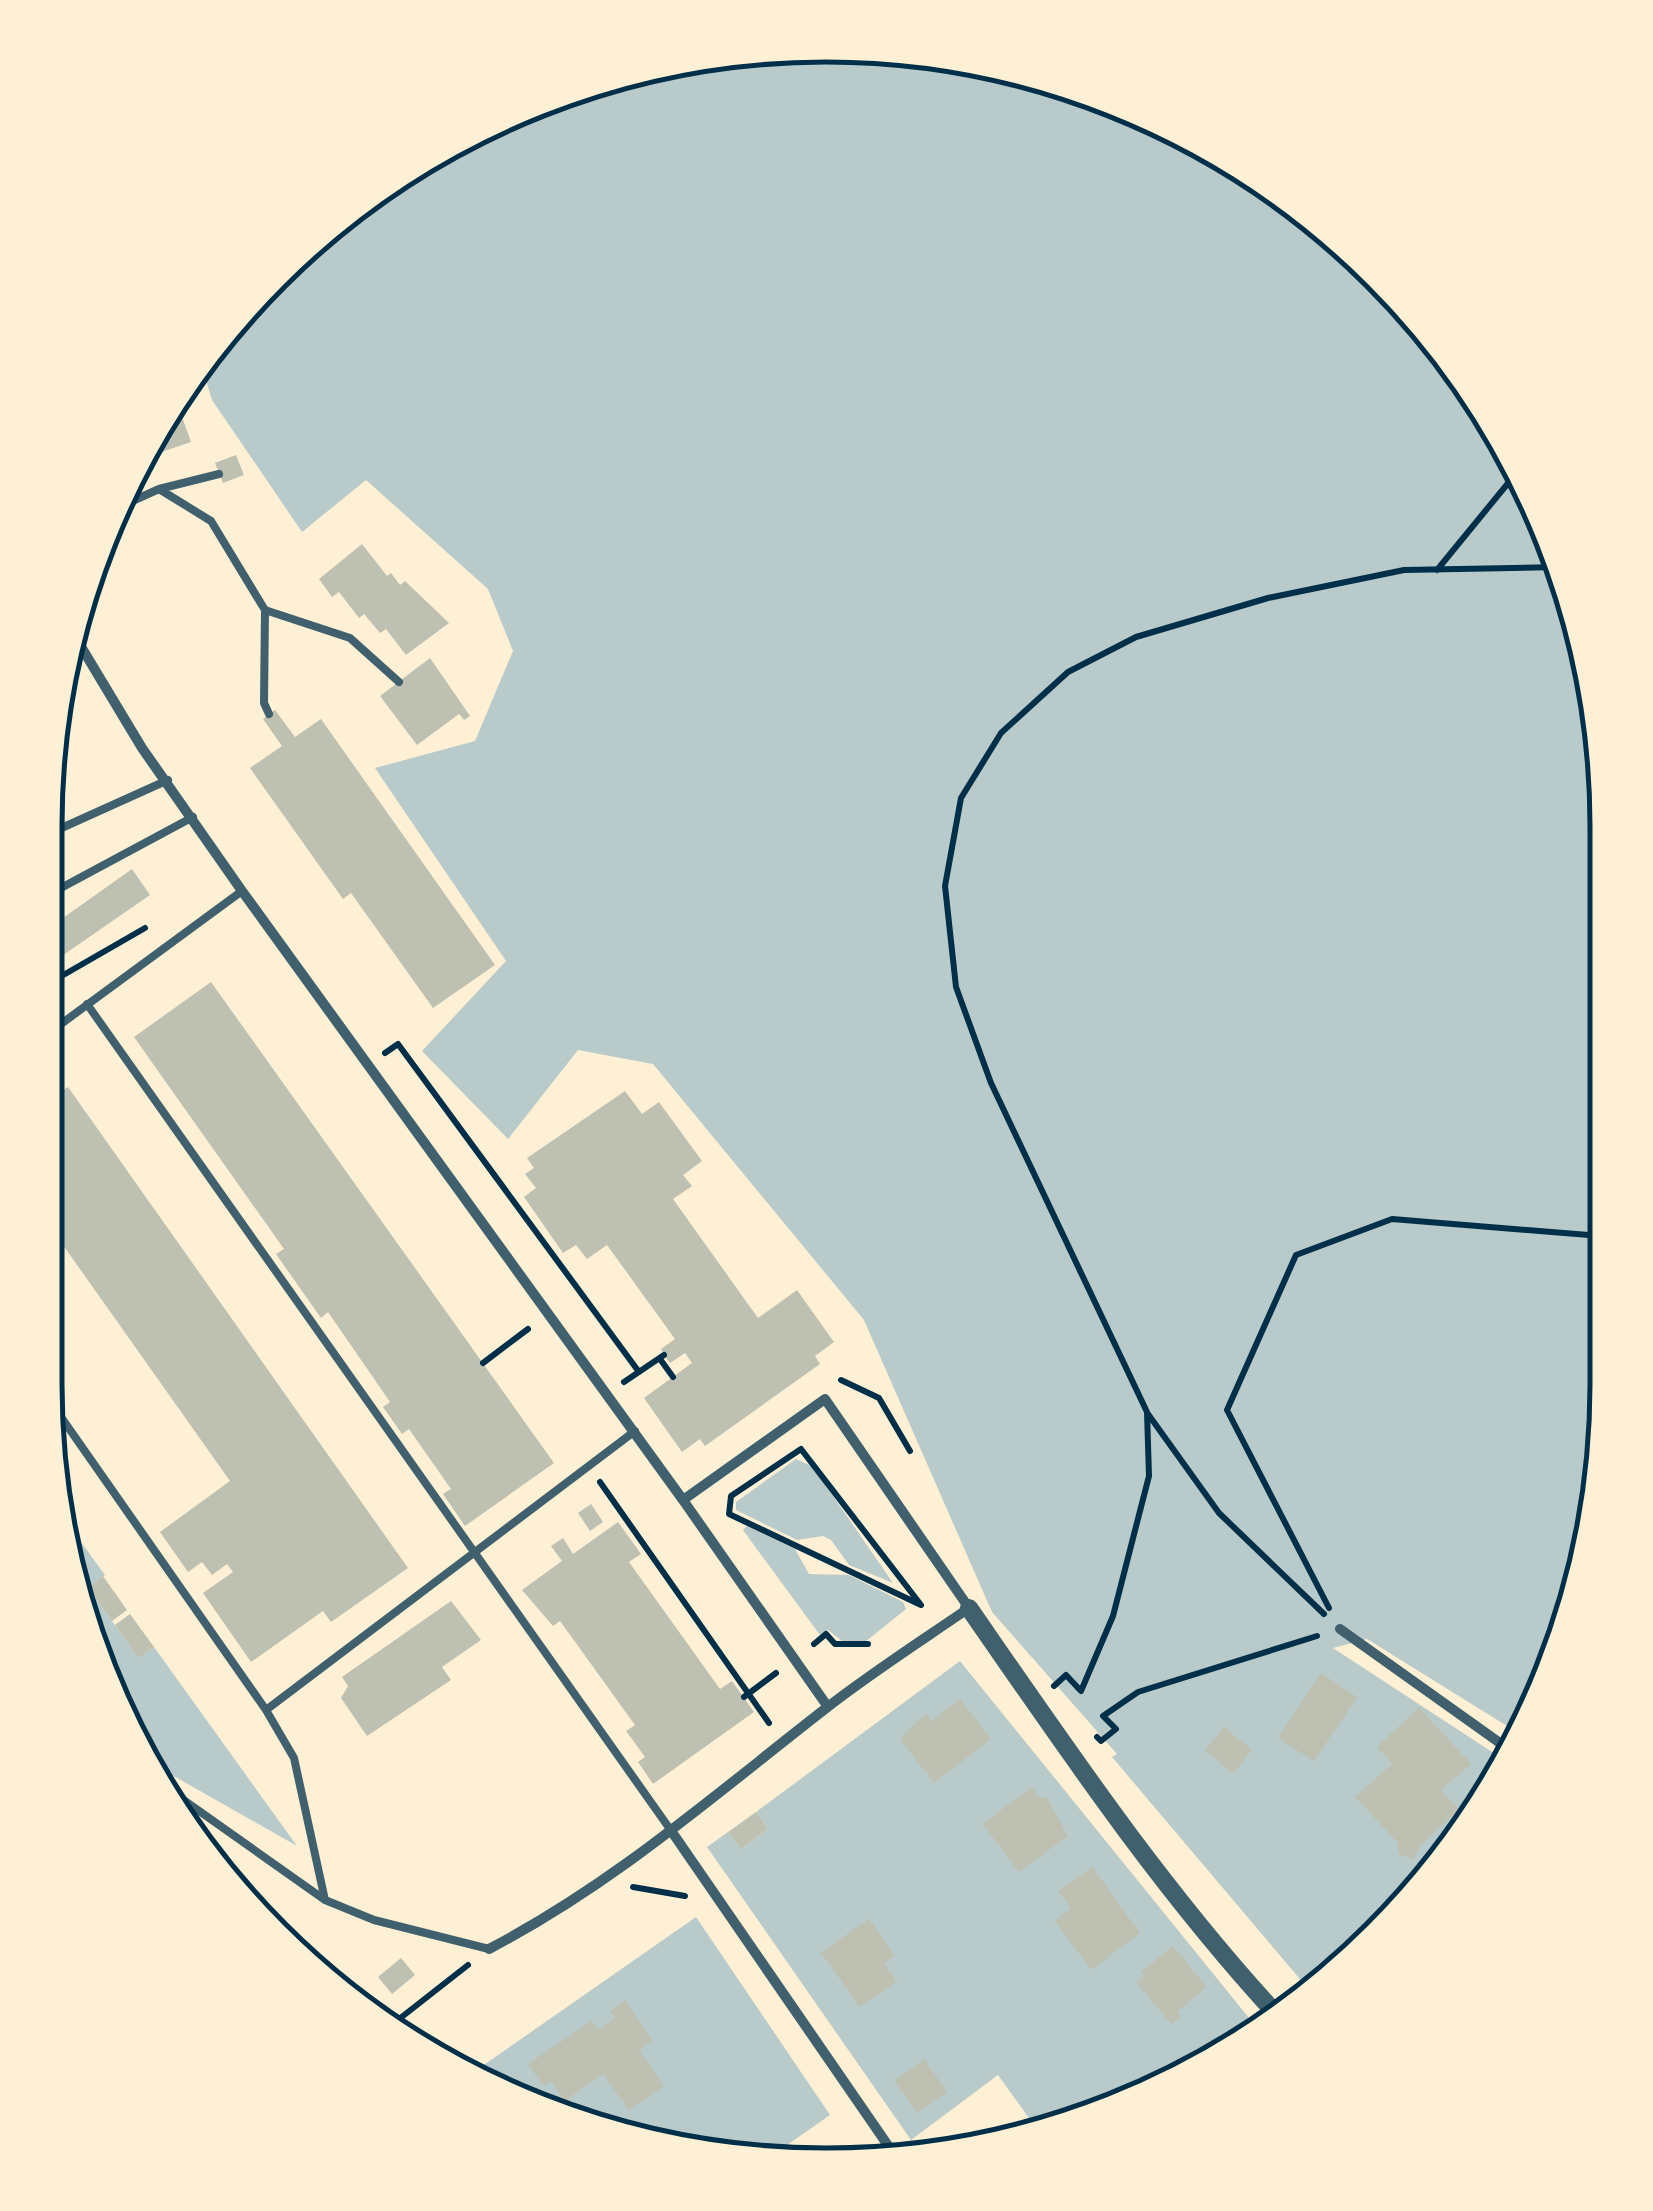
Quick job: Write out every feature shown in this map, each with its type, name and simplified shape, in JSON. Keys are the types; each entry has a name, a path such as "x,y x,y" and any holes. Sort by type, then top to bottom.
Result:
{"street":[{"path":"84,651 142,748 242,891 635,1432 828,1706"},
{"path":"683,1500 825,1400 1064,1745 1222,1956 1270,2007"},
{"path":"488,1949 564,1909 672,1832 828,1706 969,1608"},
{"path":"1340,1629 1501,1743"},
{"path":"672,1832 888,2146"}],"lane":[{"path":"136,499 159,489 220,474"},
{"path":"159,489 212,520 265,610 264,703 269,714"},
{"path":"265,610 350,638 399,682"},
{"path":"62,828 168,780"},
{"path":"62,887 193,817"},
{"path":"62,1023 242,891"},
{"path":"87,1004 672,1832"},
{"path":"63,1421 266,1710 294,1758 325,1900"},
{"path":"266,1710 635,1432"},
{"path":"187,1802 325,1900 374,1920 488,1949"}],"path":[{"path":"1436,570 1508,483"},
{"path":"1340,1629 1219,1513 1147,1412 991,1082 956,986 945,886 961,798 1001,733 1068,672 1136,636 1268,598 1404,570 1545,567"},
{"path":"368,1064 398,1044 639,1372"},
{"path":"1340,1629 1227,1410 1296,1256 1392,1219 1590,1235"},
{"path":"483,1362 529,1329"},
{"path":"660,1358 673,1377"},
{"path":"1081,1691 1113,1616 1149,1476 1147,1412"},
{"path":"801,1449 921,1605 729,1514 731,1496 801,1449"},
{"path":"604,1489 632,1535 771,1721 756,1732"},
{"path":"908,1615 921,1605"},
{"path":"1093,1732 1100,1741 1116,1729 1103,1716 1138,1692 1340,1629"},
{"path":"748,1695 826,1634 835,1644 850,1648 866,1645 880,1635"},
{"path":"400,2018 488,1949"}],"shaded area":[{"path":"826,62 926,69 1024,89 1119,121 1209,165 1292,220 1367,286 1433,361 1462,402 1512,489 1550,581 1576,677 1584,727 1590,826 1590,1384 1584,1484 1576,1534 1550,1630 1509,1727 1367,1639 1333,1648 1495,1754 1433,1850 1367,1925 1303,1982 1112,1757 1117,1754 992,1612 864,1320 653,1064 578,1050 508,1139 422,1051 506,961 375,768 475,741 513,651 488,589 366,480 302,532 212,400 206,381 286,286 361,220 445,165 534,121 629,89 727,69"},
{"path":"796,1459 813,1467 893,1583 849,1565 831,1540 823,1536 797,1540 736,1510 736,1502"},
{"path":"747,1526 795,1549 809,1574 849,1575 903,1602 906,1609 865,1642 842,1641 828,1630 820,1635 743,1530"},
{"path":"78,1538 105,1575 90,1586"},
{"path":"93,1594 138,1657 154,1647 297,1846 170,1774 121,1677"},
{"path":"960,1661 1251,2020 1164,2070 1072,2108 1030,2120 998,2075 911,2140 707,1847 728,1832 741,1849 768,1829 756,1812"},
{"path":"696,1917 830,2115 784,2147 727,2142 677,2134 581,2108 482,2066"}],"building":[{"path":"182,417 191,442 161,452"},
{"path":"236,455 244,475 223,483 215,463"},
{"path":"362,544 387,576 391,573 400,585 405,581 449,623 406,655 386,629 380,633 364,614 359,618 339,592 332,597 319,579"},
{"path":"430,658 470,716 464,720 459,714 417,745 380,696"},
{"path":"275,710 295,737 321,719 495,965 433,1008 351,893 343,899 250,768 282,746 263,719"},
{"path":"132,869 150,895 62,956 62,919"},
{"path":"211,982 554,1463 465,1526 443,1494 451,1489 409,1429 402,1434 383,1407 390,1402 328,1312 321,1318 276,1254 284,1249 134,1037"},
{"path":"68,1087 408,1568 331,1622 323,1611 251,1662 203,1593 233,1572 227,1564 212,1575 202,1562 188,1572 160,1532 230,1481 62,1244 62,1091"},
{"path":"625,1091 642,1114 659,1102 702,1161 683,1175 692,1186 673,1199 758,1318 797,1290 834,1342 815,1356 820,1364 705,1446 700,1439 682,1452 644,1398 692,1363 685,1353 670,1363 664,1355 661,1349 675,1339 607,1245 587,1259 576,1245 563,1253 524,1197 536,1188 525,1174 534,1168 527,1158"},
{"path":"591,1504 603,1522 590,1531 578,1513"},
{"path":"618,1522 641,1554 629,1562 720,1689 732,1681 754,1712 653,1784 638,1762 645,1757 626,1731 635,1725 560,1621 553,1626 522,1590 562,1561 551,1546 563,1538 573,1554"},
{"path":"103,1576 127,1610 112,1621 90,1586"},
{"path":"451,1601 481,1640 442,1667 451,1680 367,1736 341,1698 348,1686 342,1677"},
{"path":"130,1614 154,1647 138,1658 115,1625"},
{"path":"1321,1673 1357,1697 1314,1761 1278,1738"},
{"path":"960,1699 991,1739 934,1783 900,1739 926,1713 932,1721"},
{"path":"1419,1707 1471,1764 1441,1790 1459,1810 1421,1844 1413,1860 1398,1853 1398,1843 1355,1797 1392,1764 1377,1747"},
{"path":"1224,1727 1252,1750 1233,1774 1205,1750"},
{"path":"1031,1787 1041,1799 1046,1796 1068,1836 1019,1872 983,1824"},
{"path":"756,1812 768,1829 741,1849 728,1832"},
{"path":"1092,1867 1140,1933 1091,1970 1055,1921 1071,1908 1058,1891"},
{"path":"869,1919 895,1956 884,1963 897,1982 859,2007 821,1952"},
{"path":"1173,1946 1207,1987 1177,2012 1181,2017 1171,2024 1136,1982 1144,1976 1141,1972"},
{"path":"401,1958 415,1975 392,1994 378,1977"},
{"path":"625,2000 652,2040 639,2050 664,2086 629,2110 603,2074 565,2101 551,2081 543,2086 528,2064 592,2021 598,2030 615,2018 610,2011"},
{"path":"924,2059 947,2092 917,2113 894,2081"}]}
